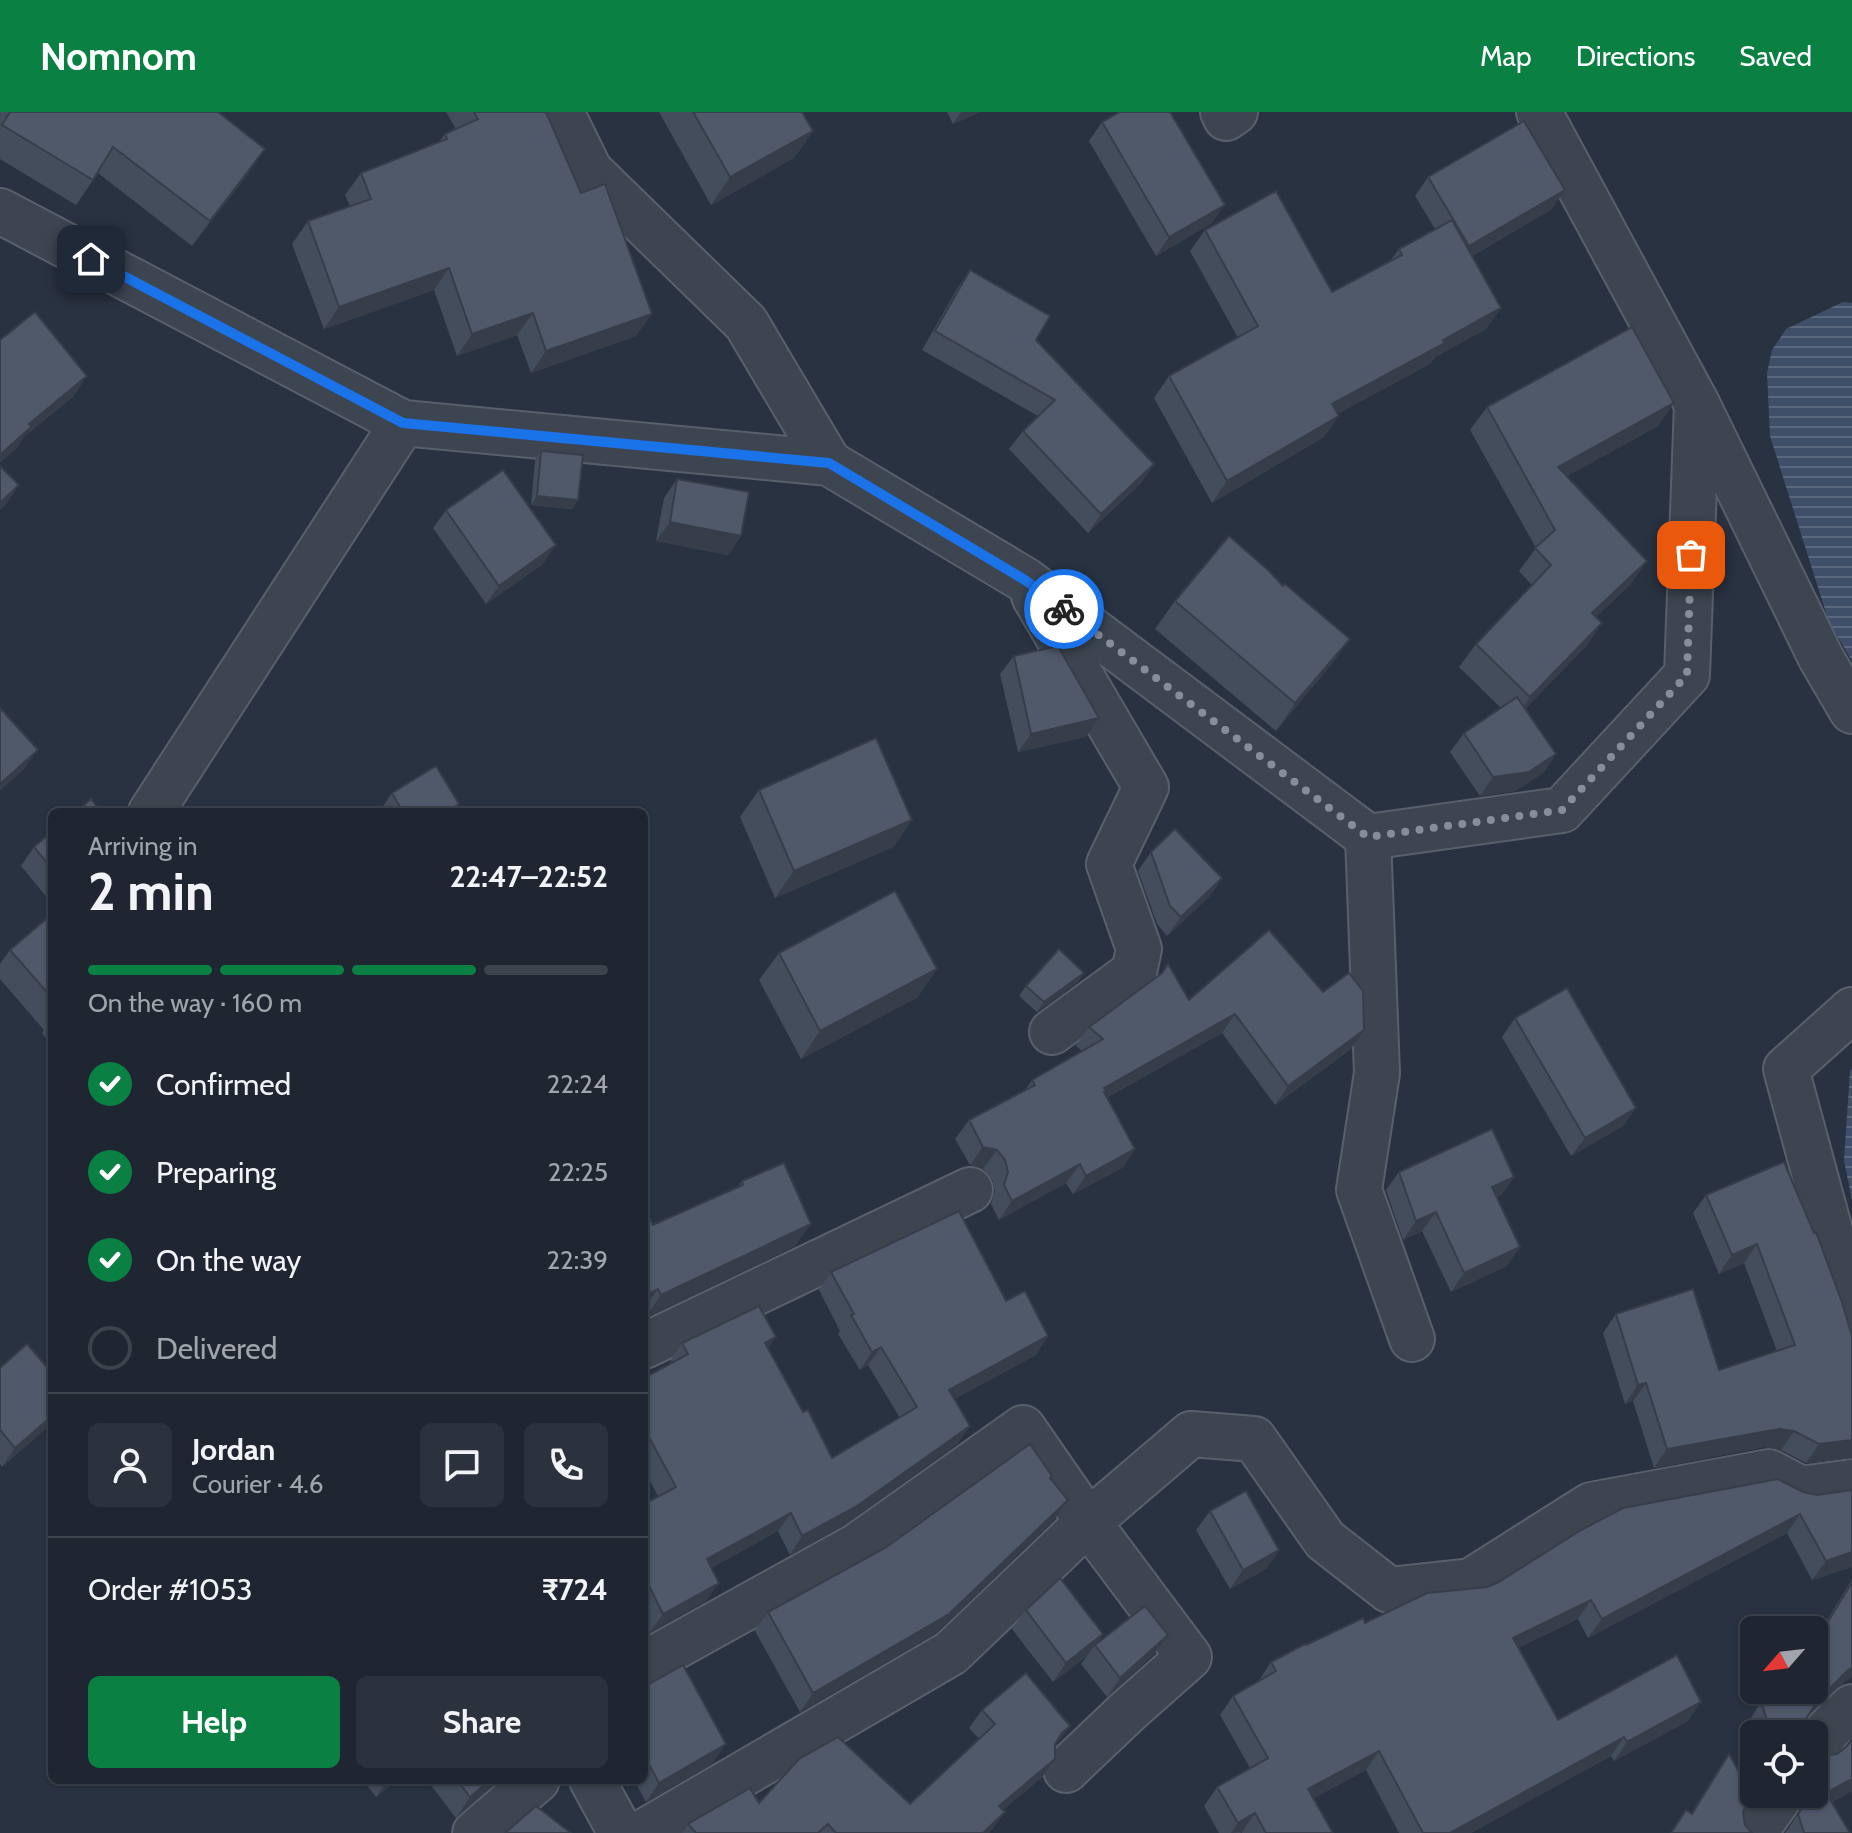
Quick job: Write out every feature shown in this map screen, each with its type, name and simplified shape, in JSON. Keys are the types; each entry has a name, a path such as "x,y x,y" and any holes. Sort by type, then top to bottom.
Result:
{"street":[{"path":"561,112 590,171 746,323 829,463"},
{"path":"1223,112 1226,118 1235,112"},
{"path":"1539,112 1697,404 1821,658 1852,711"},
{"path":"0,211 403,423 829,463 1025,580 1368,837 1562,810 1687,675 1697,404"},
{"path":"154,808 403,423"},
{"path":"1025,580 1146,787 1109,864 1139,949 1134,972 1052,1032"},
{"path":"1368,837 1377,1073 1359,1190 1412,1339"},
{"path":"1852,1010 1786,1069 1852,1312"},
{"path":"648,1344 970,1190"},
{"path":"648,1662 857,1546 1023,1428 1088,1522 1189,1657 1066,1770"},
{"path":"642,1833 951,1653 1088,1522 1191,1434 1254,1439 1325,1540 1389,1590 1471,1581 1591,1505 1769,1472 1801,1489 1852,1482"},
{"path":"1828,1730 1852,1707"},
{"path":"475,1833 532,1784"},
{"path":"594,1784 621,1833"},
{"path":"1754,1833 1772,1808"}],"water":[{"path":"1843,302 1852,303 1852,661 1829,622 1770,436 1767,373 1772,350 1786,329"},
{"path":"1852,1069 1852,1201 1844,1160"}],"building":[{"path":"10,112 218,112 265,149 210,221 113,147 93,180 2,125"},
{"path":"474,112 546,112 581,193 605,184 652,314 546,351 533,313 472,334 449,268 339,307 308,221 371,199 361,173 447,139 445,134 478,119"},
{"path":"693,112 802,112 813,131 730,177"},
{"path":"1120,112 1170,112 1225,205 1169,237 1102,122"},
{"path":"1524,121 1565,190 1469,246 1428,177"},
{"path":"1276,191 1332,292 1402,255 1399,249 1452,220 1501,308 1443,340 1445,343 1332,404 1339,416 1227,481 1169,376 1258,326 1205,230"},
{"path":"970,270 1050,316 1036,340 1154,464 1101,514 1023,431 1055,400 935,331"},
{"path":"35,312 87,376 29,424 31,427 0,455 0,340"},
{"path":"1632,327 1674,403 1558,467 1647,561 1592,613 1602,623 1530,697 1476,644 1551,565 1535,548 1555,530 1487,407"},
{"path":"541,451 583,455 578,500 537,496"},
{"path":"0,466 19,485 0,503"},
{"path":"503,470 556,545 499,586 446,510"},
{"path":"677,479 749,492 741,536 670,522"},
{"path":"1229,536 1283,586 1285,584 1350,639 1295,703 1175,601"},
{"path":"1058,646 1099,718 1031,734 1014,656"},
{"path":"1517,697 1556,754 1529,772 1493,777 1464,733"},
{"path":"0,708 38,750 0,784"},
{"path":"876,738 912,820 794,871 759,790"},
{"path":"436,766 459,804 453,808 401,808 392,793"},
{"path":"91,799 98,808 81,808"},
{"path":"1175,829 1222,878 1181,917 1170,906 1151,852"},
{"path":"48,835 48,864 34,847"},
{"path":"895,891 937,969 820,1031 779,953"},
{"path":"48,917 48,993 10,950"},
{"path":"1269,930 1323,992 1349,973 1363,991 1364,1030 1288,1086 1235,1014 1104,1088 1135,1149 1086,1176 1080,1164 1012,1201 1004,1185 1008,1172 1005,1160 997,1150 983,1147 969,1120 1035,1085 1032,1080 1103,1039 1089,1027 1162,973 1168,964 1189,1000"},
{"path":"1059,949 1084,973 1044,1002 1026,986"},
{"path":"1567,988 1636,1108 1585,1138 1515,1018"},
{"path":"1492,1129 1514,1177 1492,1187 1520,1247 1464,1273 1436,1212 1416,1221 1399,1172"},
{"path":"1784,1162 1816,1232 1852,1336 1852,1440 1819,1444 1794,1431 1779,1429 1667,1449 1646,1383 1638,1385 1616,1314 1693,1289 1719,1370 1795,1345 1757,1244 1732,1255 1706,1195"},
{"path":"784,1163 811,1224 661,1295 658,1289 648,1294 648,1215 653,1225 743,1185 742,1181"},
{"path":"959,1211 1006,1301 1025,1291 1048,1336 949,1390 970,1426 857,1506 802,1536 791,1513 707,1559 719,1583 663,1614 648,1584 648,1502 676,1487 648,1435 648,1376 688,1354 682,1343 759,1306 776,1337 765,1343 803,1412 808,1410 832,1458 917,1407 881,1347 872,1352 831,1272"},
{"path":"27,1344 48,1368 48,1419 15,1448 0,1430 0,1368"},
{"path":"1030,1444 1052,1476 1050,1478 1068,1500 949,1614 813,1693 768,1612 885,1548"},
{"path":"1778,1479 1803,1492 1817,1495 1852,1490 1852,1552 1826,1561 1800,1514 1602,1619 1591,1600 1513,1638 1558,1720 1677,1655 1701,1702 1627,1742 1624,1737 1450,1833 1423,1833 1379,1751 1308,1789 1333,1833 1266,1833 1255,1813 1238,1823 1217,1787 1268,1758 1233,1696 1276,1671 1271,1662 1363,1618 1365,1623 1427,1593 1487,1587 1497,1583 1581,1530 1623,1508"},
{"path":"1246,1491 1279,1550 1243,1570 1210,1511"},
{"path":"1060,1578 1103,1634 1066,1663 1026,1610"},
{"path":"1852,1582 1852,1668 1828,1690 1828,1622"},
{"path":"1145,1606 1168,1635 1120,1678 1095,1645"},
{"path":"683,1665 726,1744 659,1783 648,1762 648,1685"},
{"path":"1026,1673 1070,1726 1055,1744 1055,1759 999,1806 1005,1812 983,1833 836,1833 828,1824 818,1833 696,1833 688,1824 750,1788 759,1803 799,1759 838,1737 910,1804 995,1724 982,1710"},
{"path":"1762,1704 1816,1704 1806,1720 1767,1720"},
{"path":"1852,1739 1852,1779 1828,1792 1828,1755 1837,1754"},
{"path":"1729,1754 1740,1774 1740,1808 1745,1808 1745,1825 1752,1833 1671,1833 1686,1810 1692,1814"},
{"path":"460,1784 485,1784 470,1797"},
{"path":"1828,1796 1850,1833 1804,1833 1798,1814 1802,1808 1828,1808"},
{"path":"536,1806 571,1833 505,1833"}],"way so far":[{"path":"1064,609 1368,837 1562,810 1687,675 1691,555"}],"route":[{"path":"91,259 403,423 829,463 1025,580 1064,609"}]}
